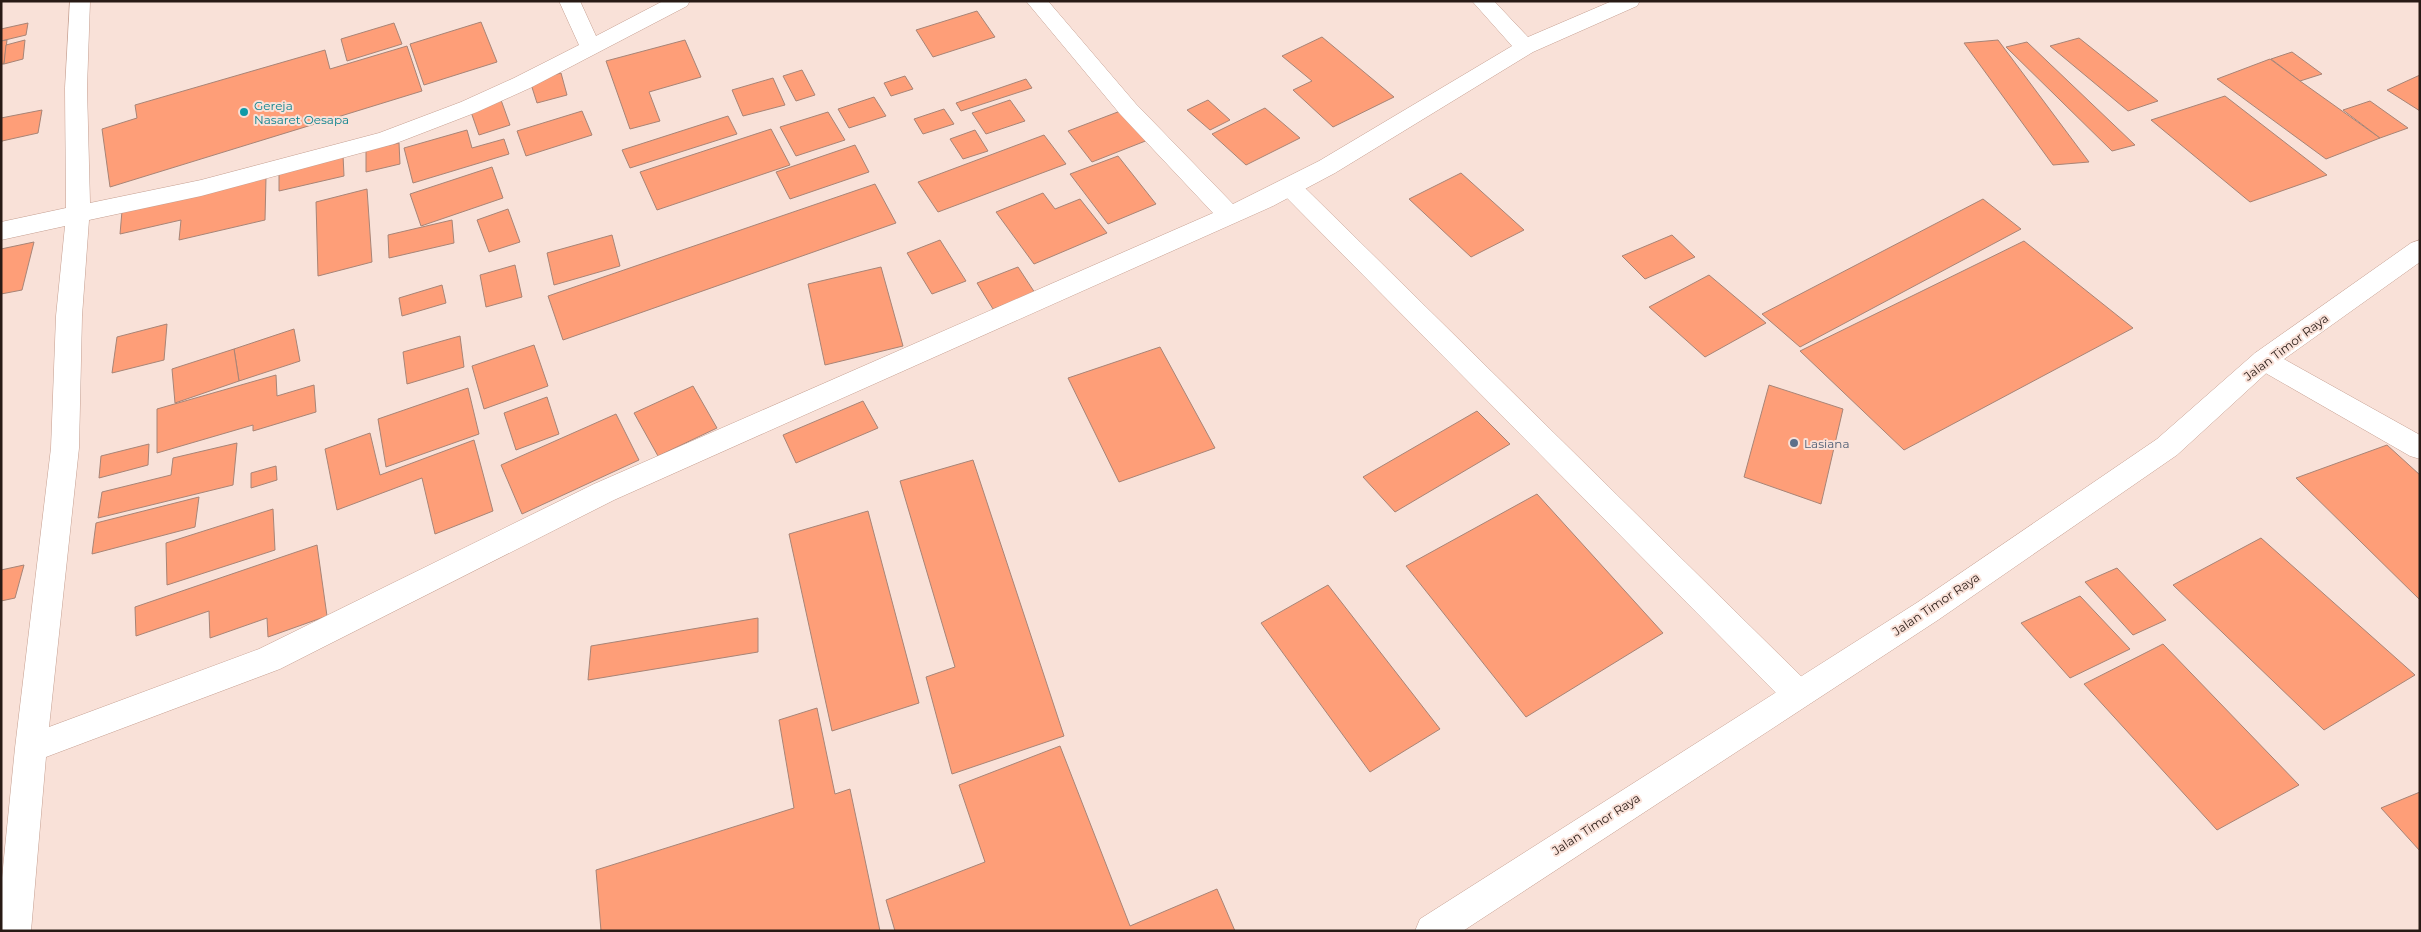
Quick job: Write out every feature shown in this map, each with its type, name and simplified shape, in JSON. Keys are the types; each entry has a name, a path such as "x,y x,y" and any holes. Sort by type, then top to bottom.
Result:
{"main road":[{"path":"14,931 31,748 65,448 69,316 78,213 76,88 80,1"},
{"path":"569,1 590,46"},
{"path":"1,230 200,188 386,139 469,107 522,83 590,46 680,1"},
{"path":"1036,1 1128,109 1229,216"},
{"path":"1482,1 1525,47"},
{"path":"31,748 269,659 604,492 1229,216 1327,167 1525,47 1630,1"},
{"path":"1290,187 1798,694"},
{"name":"Jalan Timor Raya","path":"1432,931 1928,611 2167,448 2264,360 2420,249"},
{"path":"2264,360 2420,448"}],"building":[{"path":"977,11 995,37 933,57 916,30"},
{"path":"481,22 497,62 424,85 410,44"},
{"path":"28,23 26,35 1,41 1,29"},
{"path":"394,23 402,44 347,61 341,39"},
{"path":"1322,37 1394,97 1333,127 1293,90 1312,81 1282,56"},
{"path":"2079,38 2158,101 2128,111 2050,46"},
{"path":"7,40 4,64 1,64 1,41"},
{"path":"25,40 23,59 4,64 6,45"},
{"path":"685,40 701,77 649,92 660,121 630,129 606,61"},
{"path":"1998,40 2089,162 2053,165 1964,43"},
{"path":"2027,42 2135,145 2112,151 2006,47"},
{"name":"Gereja Nasaret Oesapa","path":"407,46 422,91 110,187 102,129 137,118 135,105 325,50 330,69"},
{"path":"2292,52 2322,74 2300,81 2271,59"},
{"path":"2270,59 2380,138 2326,159 2217,79"},
{"path":"802,70 815,95 796,101 783,76"},
{"path":"561,73 567,95 537,103 530,81"},
{"path":"2420,75 2420,111 2387,90"},
{"path":"905,76 913,89 891,96 884,83"},
{"path":"773,78 785,105 743,116 732,90"},
{"path":"1026,79 1032,88 961,111 956,103"},
{"path":"2225,96 2327,175 2250,202 2151,120"},
{"path":"874,97 886,116 849,128 838,109"},
{"path":"501,100 510,125 479,135 470,109"},
{"path":"1010,100 1025,121 986,134 972,113"},
{"path":"1208,100 1230,120 1210,130 1187,110"},
{"path":"2370,101 2408,128 2380,138 2343,110"},
{"path":"1265,108 1300,138 1246,165 1212,134"},
{"path":"944,109 954,124 923,134 914,119"},
{"path":"42,110 38,133 2,141 1,144 1,118"},
{"path":"1123,110 1148,140 1092,162 1068,131"},
{"path":"582,111 592,135 526,156 517,131"},
{"path":"828,112 845,140 796,156 780,127"},
{"path":"728,116 737,134 630,168 622,150"},
{"path":"771,129 790,165 657,210 640,172"},
{"path":"467,130 472,148 504,139 509,154 413,183 404,148"},
{"path":"975,130 988,151 963,159 950,139"},
{"path":"1044,135 1066,164 938,212 918,182"},
{"path":"399,143 400,164 366,172 366,150"},
{"path":"855,145 869,172 790,199 776,172"},
{"path":"343,155 344,176 279,191 279,170"},
{"path":"1118,156 1156,204 1108,224 1070,174"},
{"path":"492,167 503,198 421,226 410,194"},
{"path":"1461,173 1524,230 1471,257 1409,199"},
{"path":"266,178 265,220 179,240 181,220 120,234 122,211"},
{"path":"875,184 896,223 563,340 548,296"},
{"path":"367,189 372,262 318,276 316,202"},
{"path":"1043,193 1055,209 1080,199 1107,233 1034,264 996,212"},
{"path":"1983,199 2021,229 1800,347 1762,314"},
{"path":"508,209 520,242 489,252 477,220"},
{"path":"452,220 454,243 389,258 388,235"},
{"path":"612,235 620,266 554,285 547,253"},
{"path":"1672,235 1695,257 1645,279 1622,256"},
{"path":"940,240 966,281 932,294 907,253"},
{"path":"2024,241 2133,328 1904,450 1800,351"},
{"path":"34,242 22,290 1,294 1,249"},
{"path":"515,265 522,297 486,307 480,275"},
{"path":"881,267 903,346 825,365 808,284"},
{"path":"1018,267 1035,293 993,309 977,283"},
{"path":"1709,275 1766,323 1705,357 1649,307"},
{"path":"442,285 446,303 402,316 399,298"},
{"path":"167,324 164,360 112,373 117,337"},
{"path":"294,329 300,361 239,381 234,349"},
{"path":"460,336 464,367 407,384 403,352"},
{"path":"534,345 548,386 484,409 472,366"},
{"path":"1160,347 1215,448 1119,482 1068,378"},
{"path":"234,349 239,381 175,403 172,369"},
{"path":"276,375 277,396 314,385 316,412 253,431 253,425 157,453 157,409"},
{"name":"Lasiana","path":"1769,385 1843,409 1821,504 1744,477"},
{"path":"693,386 717,428 658,456 634,413"},
{"path":"468,388 479,434 386,467 378,419"},
{"path":"547,397 559,434 516,450 504,413"},
{"path":"863,401 878,428 796,463 783,435"},
{"path":"1477,411 1510,444 1395,512 1363,477"},
{"path":"616,414 639,460 522,514 501,465"},
{"path":"370,433 380,475 474,440 493,511 435,534 422,478 337,510 325,449"},
{"path":"237,443 233,485 98,518 102,492 171,475 173,458"},
{"path":"149,444 148,465 99,478 101,456"},
{"path":"2387,445 2420,475 2420,600 2296,478"},
{"path":"973,460 1064,736 952,774 926,677 955,667 900,481"},
{"path":"276,466 277,480 251,488 251,473"},
{"path":"1537,494 1663,633 1526,717 1406,566"},
{"path":"199,497 195,527 92,554 96,523"},
{"path":"273,509 275,550 167,585 166,543"},
{"path":"868,511 919,703 832,731 789,534"},
{"path":"2261,538 2415,675 2324,730 2173,585"},
{"path":"317,545 327,616 268,637 267,618 210,638 209,611 136,636 135,607"},
{"path":"24,565 15,598 1,601 1,570"},
{"path":"2117,568 2166,620 2133,635 2085,582"},
{"path":"1328,585 1440,729 1370,772 1261,623"},
{"path":"2080,596 2130,649 2070,678 2021,623"},
{"path":"758,618 758,652 588,680 591,646"},
{"path":"2163,644 2299,785 2217,830 2084,684"},
{"path":"817,708 835,794 850,789 880,931 601,931 596,870 794,808 779,720"},
{"path":"1060,746 1130,926 1217,889 1235,931 895,931 886,900 985,862 959,785"},
{"path":"2420,792 2420,851 2381,808"}],"place":[{"name":"Gereja Nasaret Oesapa","path":"244,112"},
{"name":"Lasiana","path":"1794,443"}]}
